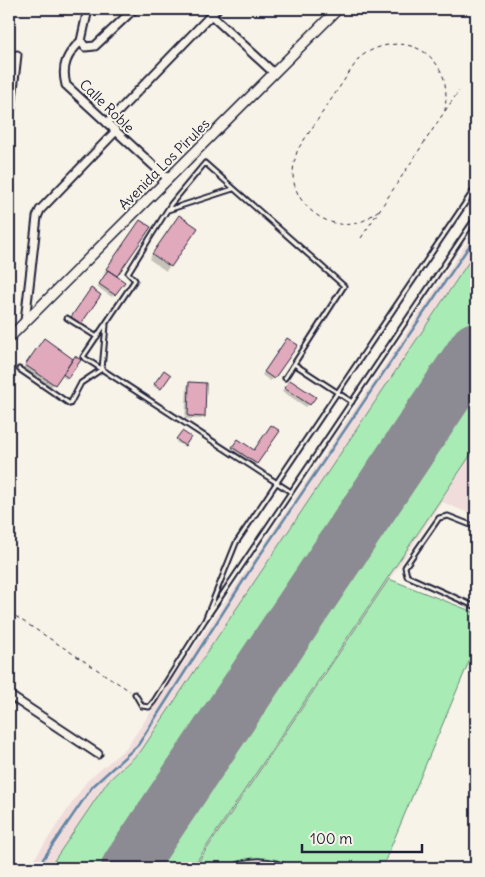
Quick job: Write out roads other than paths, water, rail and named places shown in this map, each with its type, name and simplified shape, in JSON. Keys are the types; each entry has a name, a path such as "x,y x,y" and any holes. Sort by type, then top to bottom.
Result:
{"street":[{"path":"88,9 81,41 85,47 95,46 134,9"},
{"path":"107,123 217,9"},
{"name":"Avenida Los Pirules","path":"9,338 338,9"},
{"path":"211,15 274,73"},
{"name":"Calle Roble","path":"81,41 64,63 63,74 66,85 168,179"},
{"path":"9,126 17,55"},
{"path":"25,321 37,217 40,210 115,132"},
{"path":"9,695 98,754"}],"lane":[{"path":"286,378 344,286 205,163 168,210 128,273 135,280 83,357 291,492"},
{"path":"205,620 236,544 476,187"},
{"path":"168,210 234,189"},
{"path":"471,194 476,197"},
{"path":"135,694 142,706 149,707 154,701 205,620 476,217"},
{"path":"67,318 97,337"},
{"path":"102,369 106,324"},
{"path":"294,364 352,402"},
{"path":"19,369 70,404 81,383 102,369"},
{"path":"474,606 407,576 404,572 404,567 439,518 448,516 476,528"},
{"path":"232,868 250,862 264,861 282,864 289,868"}],"waterway":[{"path":"37,868 92,787 138,745 256,561 476,236"}]}
